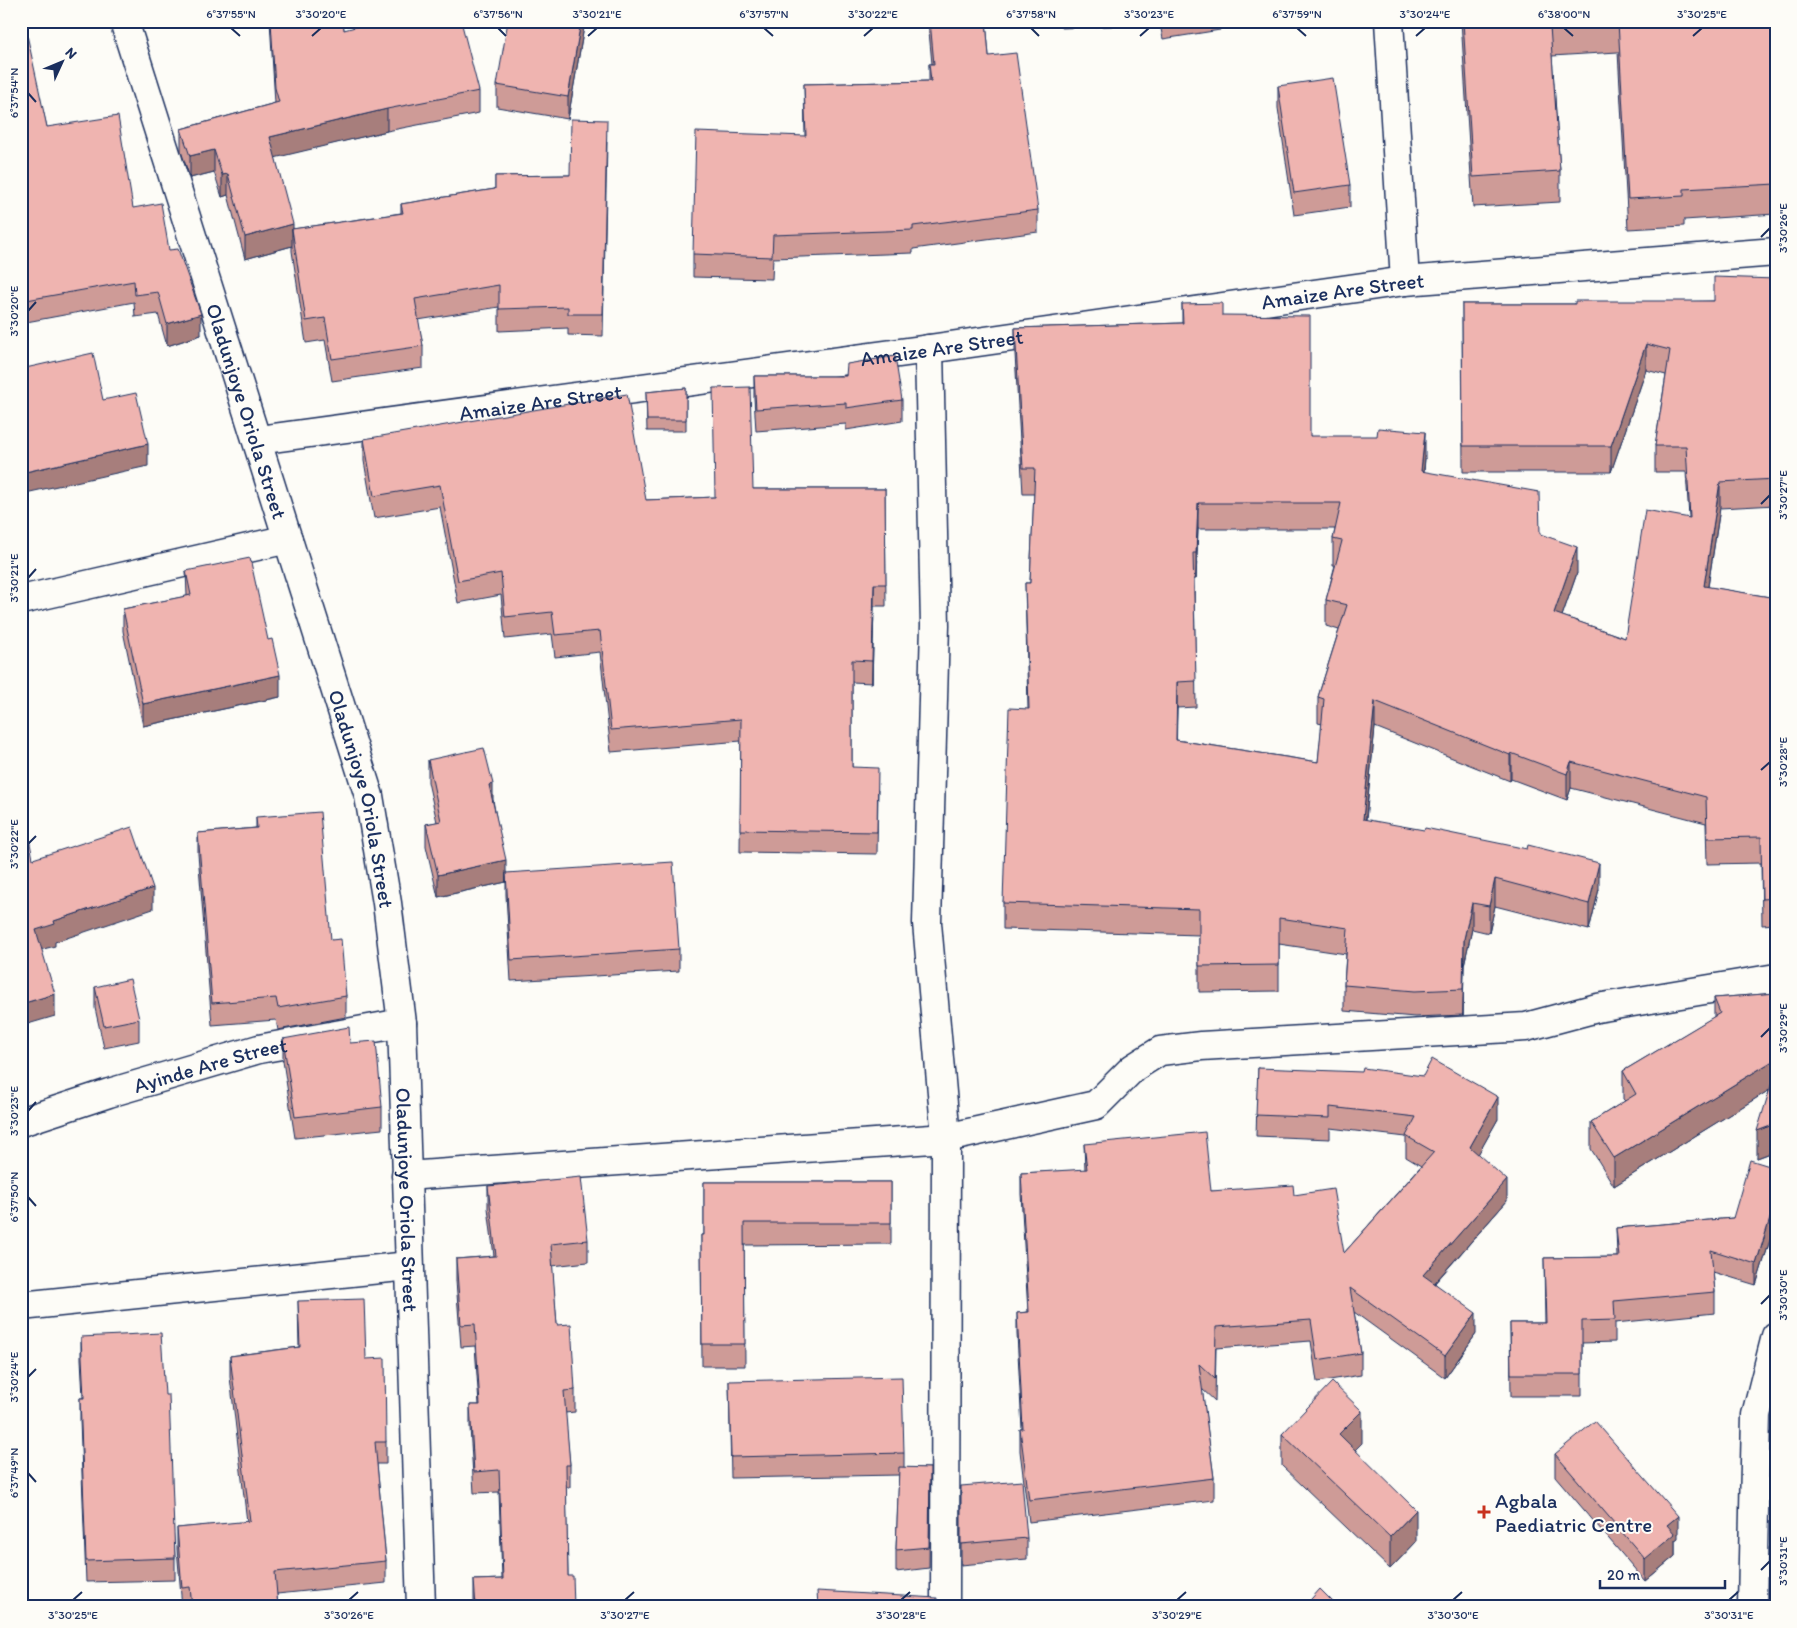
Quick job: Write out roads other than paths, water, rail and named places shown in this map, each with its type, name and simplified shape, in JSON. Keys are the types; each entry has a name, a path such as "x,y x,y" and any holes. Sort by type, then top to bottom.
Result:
{"street":[{"name":"Oladunjoye Oriola Street","path":"124,21 369,796 387,903 402,1022 421,1607"},
{"path":"1389,21 1405,281"},
{"name":"Amaize Are Street","path":"258,440 929,349 1405,281 1776,252"},
{"path":"929,349 935,625 926,923 946,1138 945,1607"},
{"path":"21,600 288,539"},
{"path":"406,1176 946,1138 1096,1105 1133,1068 1160,1051 1201,1046 1526,1028 1597,1008 1776,978"},
{"name":"Ayinde Are Street","path":"21,1122 109,1093 259,1049 402,1022"},
{"path":"21,1306 409,1266"},
{"path":"1752,1607 1756,1415 1776,1336"}],"place":[{"name":"Agbala Paediatric Centre","path":"1484,1512"}]}
